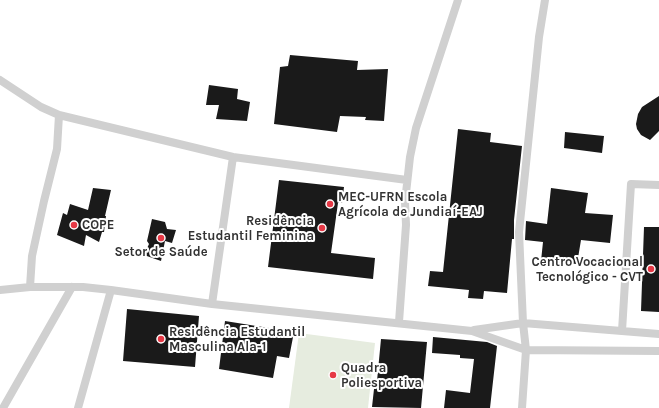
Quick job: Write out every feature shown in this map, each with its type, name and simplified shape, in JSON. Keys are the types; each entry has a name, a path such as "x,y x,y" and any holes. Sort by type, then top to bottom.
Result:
{"lane":[{"path":"399,322 406,225 405,202 410,157 416,128 458,0"},
{"path":"522,408 526,350 523,323 519,232 539,37 545,0"},
{"path":"0,80 41,107 59,115 233,157 407,180"},
{"path":"30,287 32,256 57,149 59,115"},
{"path":"212,304 233,157"},
{"path":"622,331 631,184 659,185"},
{"path":"0,290 30,287 72,287 111,290 212,304 399,322 472,331 526,350 659,351"},
{"path":"3,408 72,287"},
{"path":"78,408 111,290"},
{"path":"472,331 523,323 659,334"}],"shaded area":[{"name":"Quadra Poliesportiva","path":"299,333 375,343 368,408 289,408"}],"building":[{"path":"290,55 358,61 357,70 388,69 384,121 365,120 366,117 340,116 337,132 274,124 280,67 288,66"},
{"path":"209,85 238,89 237,99 250,102 247,121 216,119 219,105 206,105"},
{"path":"659,96 659,131 650,140 641,135 637,129 636,124 638,114 642,107"},
{"path":"458,129 491,133 490,142 522,146 514,220 514,239 512,239 507,293 484,291 483,299 468,298 469,290 428,286 430,271 443,272"},
{"path":"565,132 604,136 602,153 564,148"},
{"name":"Residência Estudantil Feminina","path":"279,180 344,187 342,203 338,203 331,253 375,258 373,279 268,267"},
{"path":"93,188 111,190 105,216 104,232 102,232 99,242 86,235 84,246 57,235 63,213 67,215 70,204 88,210"},
{"path":"551,188 588,193 585,213 613,215 610,243 581,240 577,264 541,261 543,242 525,240 526,221 547,224"},
{"name":"Setor de Saúde","path":"152,219 165,222 167,229 176,230 172,243 165,241 161,261 144,255 149,244 147,241"},
{"name":"Centro Vocacional Tecnológico - CVT","path":"644,227 659,227 659,312 641,311"},
{"name":"Residência Estudantil Masculina Ala-1","path":"127,309 199,316 195,367 123,361"},
{"path":"225,321 294,332 289,358 277,356 273,378 219,369"},
{"path":"433,337 487,342 497,346 490,408 444,408 446,390 470,393 474,359 460,358 460,355 432,353"},
{"path":"381,339 427,342 421,408 372,407 375,380 377,381"}],"place":[{"name":"MEC-UFRN Escola Agrícola de Jundiaí-EAJ","path":"330,204"},
{"name":"COPE","path":"74,225"},
{"name":"Residência Estudantil Feminina","path":"322,228"},
{"name":"Setor de Saúde","path":"161,238"},
{"name":"Centro Vocacional Tecnológico - CVT","path":"651,269"},
{"name":"Residência Estudantil Masculina Ala-1","path":"161,339"},
{"name":"Quadra Poliesportiva","path":"333,375"}]}
